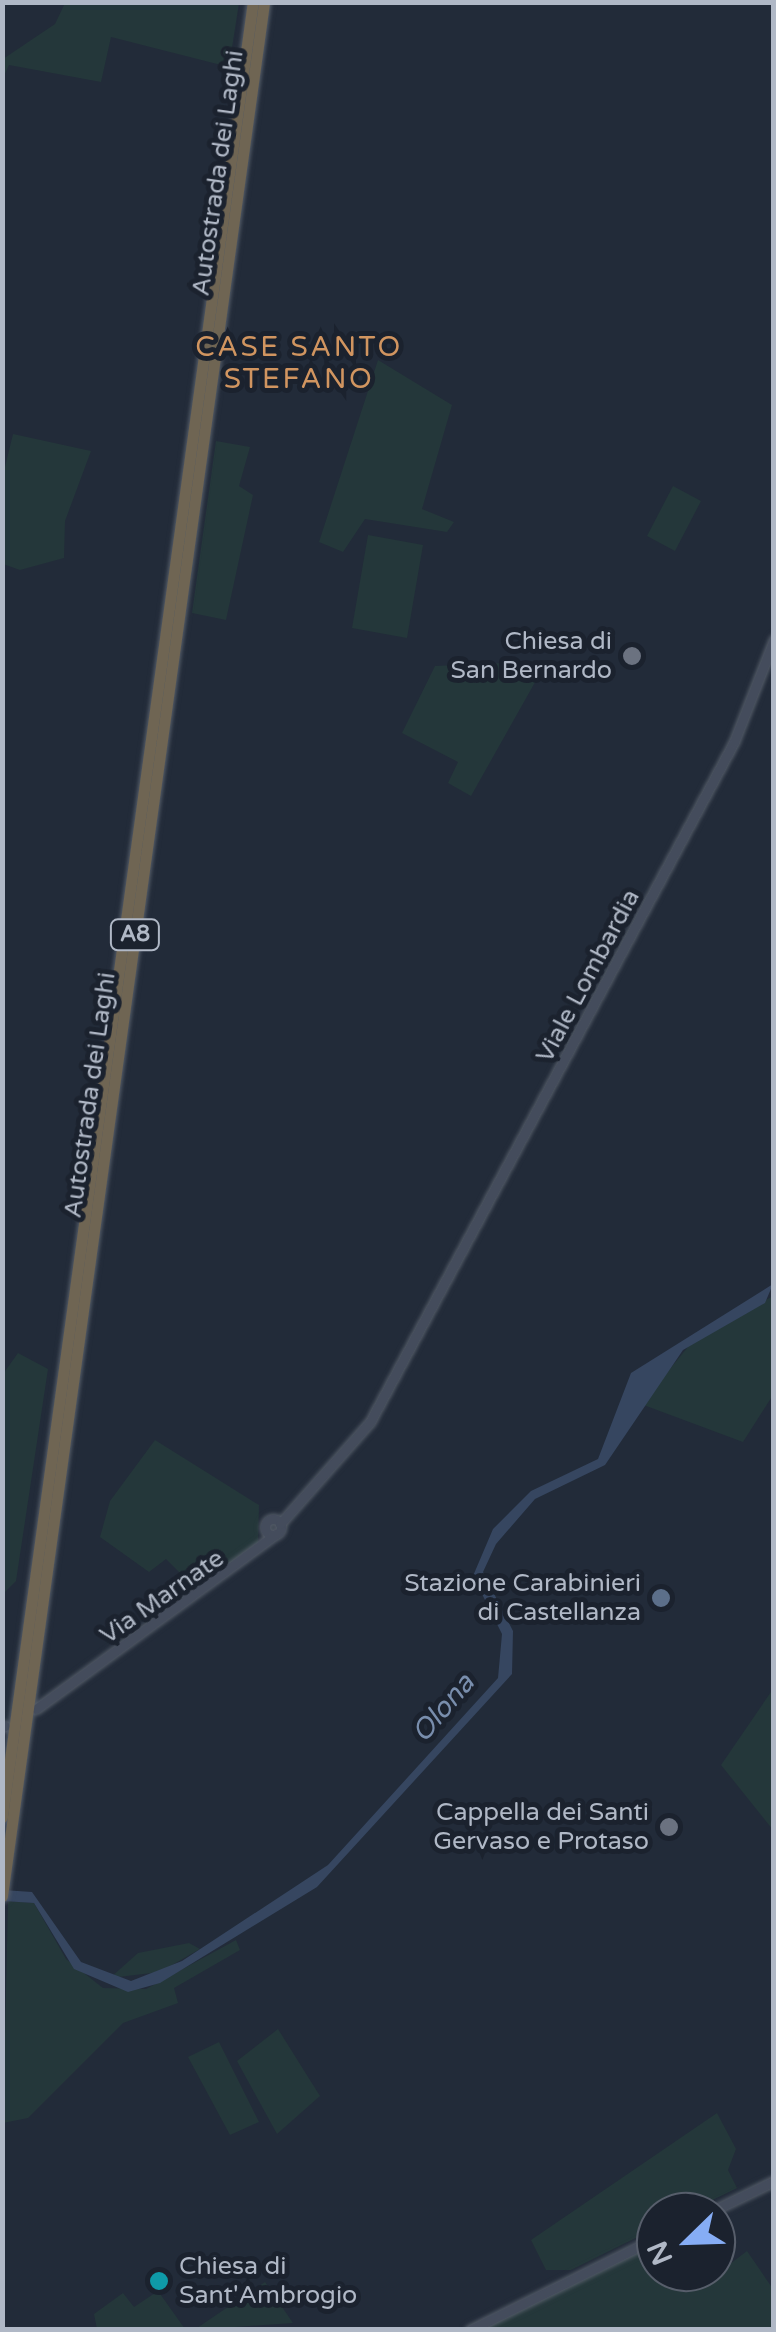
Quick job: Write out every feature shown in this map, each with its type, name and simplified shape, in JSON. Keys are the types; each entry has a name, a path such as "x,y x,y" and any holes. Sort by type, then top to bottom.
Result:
{"highway":[{"name":"Autostrada dei Laghi","path":"2,1817 253,2"},
{"name":"Autostrada dei Laghi","path":"2,1896 264,2"}],"street":[{"name":"Viale Lombardia","path":"421,1323 734,742 774,640"},
{"name":"Via Marnate","path":"36,1708 278,1529 370,1422 421,1323"},
{"path":"736,2199 774,2181"},
{"path":"470,2330 636,2248"}],"shaded area":[{"path":"65,3 239,3 229,67 111,37 101,82 9,65 3,78 3,59 55,24"},
{"path":"378,360 452,405 422,509 454,522 447,532 365,519 343,552 319,542"},
{"path":"13,434 91,451 65,521 64,558 20,570 3,564 3,475"},
{"path":"216,441 250,447 239,486 253,495 226,620 192,613"},
{"path":"673,486 701,501 675,551 647,536"},
{"path":"368,535 423,545 407,638 352,628"},
{"path":"547,661 471,796 448,783 458,762 402,733 435,666"},
{"path":"773,1296 773,1395 743,1442 641,1404 692,1342"},
{"path":"18,1353 48,1369 16,1581 3,1594 3,1374"},
{"path":"155,1440 259,1505 258,1546 194,1587 166,1559 149,1572 100,1537 110,1501"},
{"path":"773,1689 773,1830 721,1765"},
{"path":"8,1901 34,1903 66,1959 103,1988 146,1989 236,1940 240,1950 174,1988 178,2003 123,2023 28,2118 3,2123"},
{"path":"189,1943 200,1949 160,1972 110,1978 138,1953"},
{"path":"278,2029 320,2096 277,2134 237,2061"},
{"path":"219,2042 259,2122 230,2135 188,2057"},
{"path":"717,2113 736,2149 728,2170 737,2188 729,2192 636,2192 636,2238 571,2270 546,2270 531,2240"},
{"path":"747,2251 773,2289 773,2329 478,2330 636,2252 636,2292 736,2292 736,2259"},
{"path":"265,2282 293,2323 194,2330"},
{"path":"158,2291 185,2329 97,2329 94,2314 123,2293 134,2307"}],"water":[{"path":"773,1284 765,1303 683,1350 605,1465 535,1499 496,1544 483,1572 513,1631 512,1674 317,1887 160,1983 128,1992 74,1969 34,1903 3,1901 3,1890 32,1892 81,1962 131,1981 182,1961 328,1865 498,1678 502,1634 473,1576 493,1529 531,1491 598,1459 631,1373"}],"place":[{"name":"Chiesa di San Bernardo","path":"632,656"},
{"name":"Stazione Carabinieri di Castellanza","path":"661,1598"},
{"name":"Cappella dei Santi Gervaso e Protaso","path":"669,1827"},
{"name":"Chiesa di Sant'Ambrogio","path":"159,2281"}],"district":[{"name":"CASE SANTO STEFANO","path":"299,363"}],"water label":[{"name":"Olona","path":"443,1708"}]}
